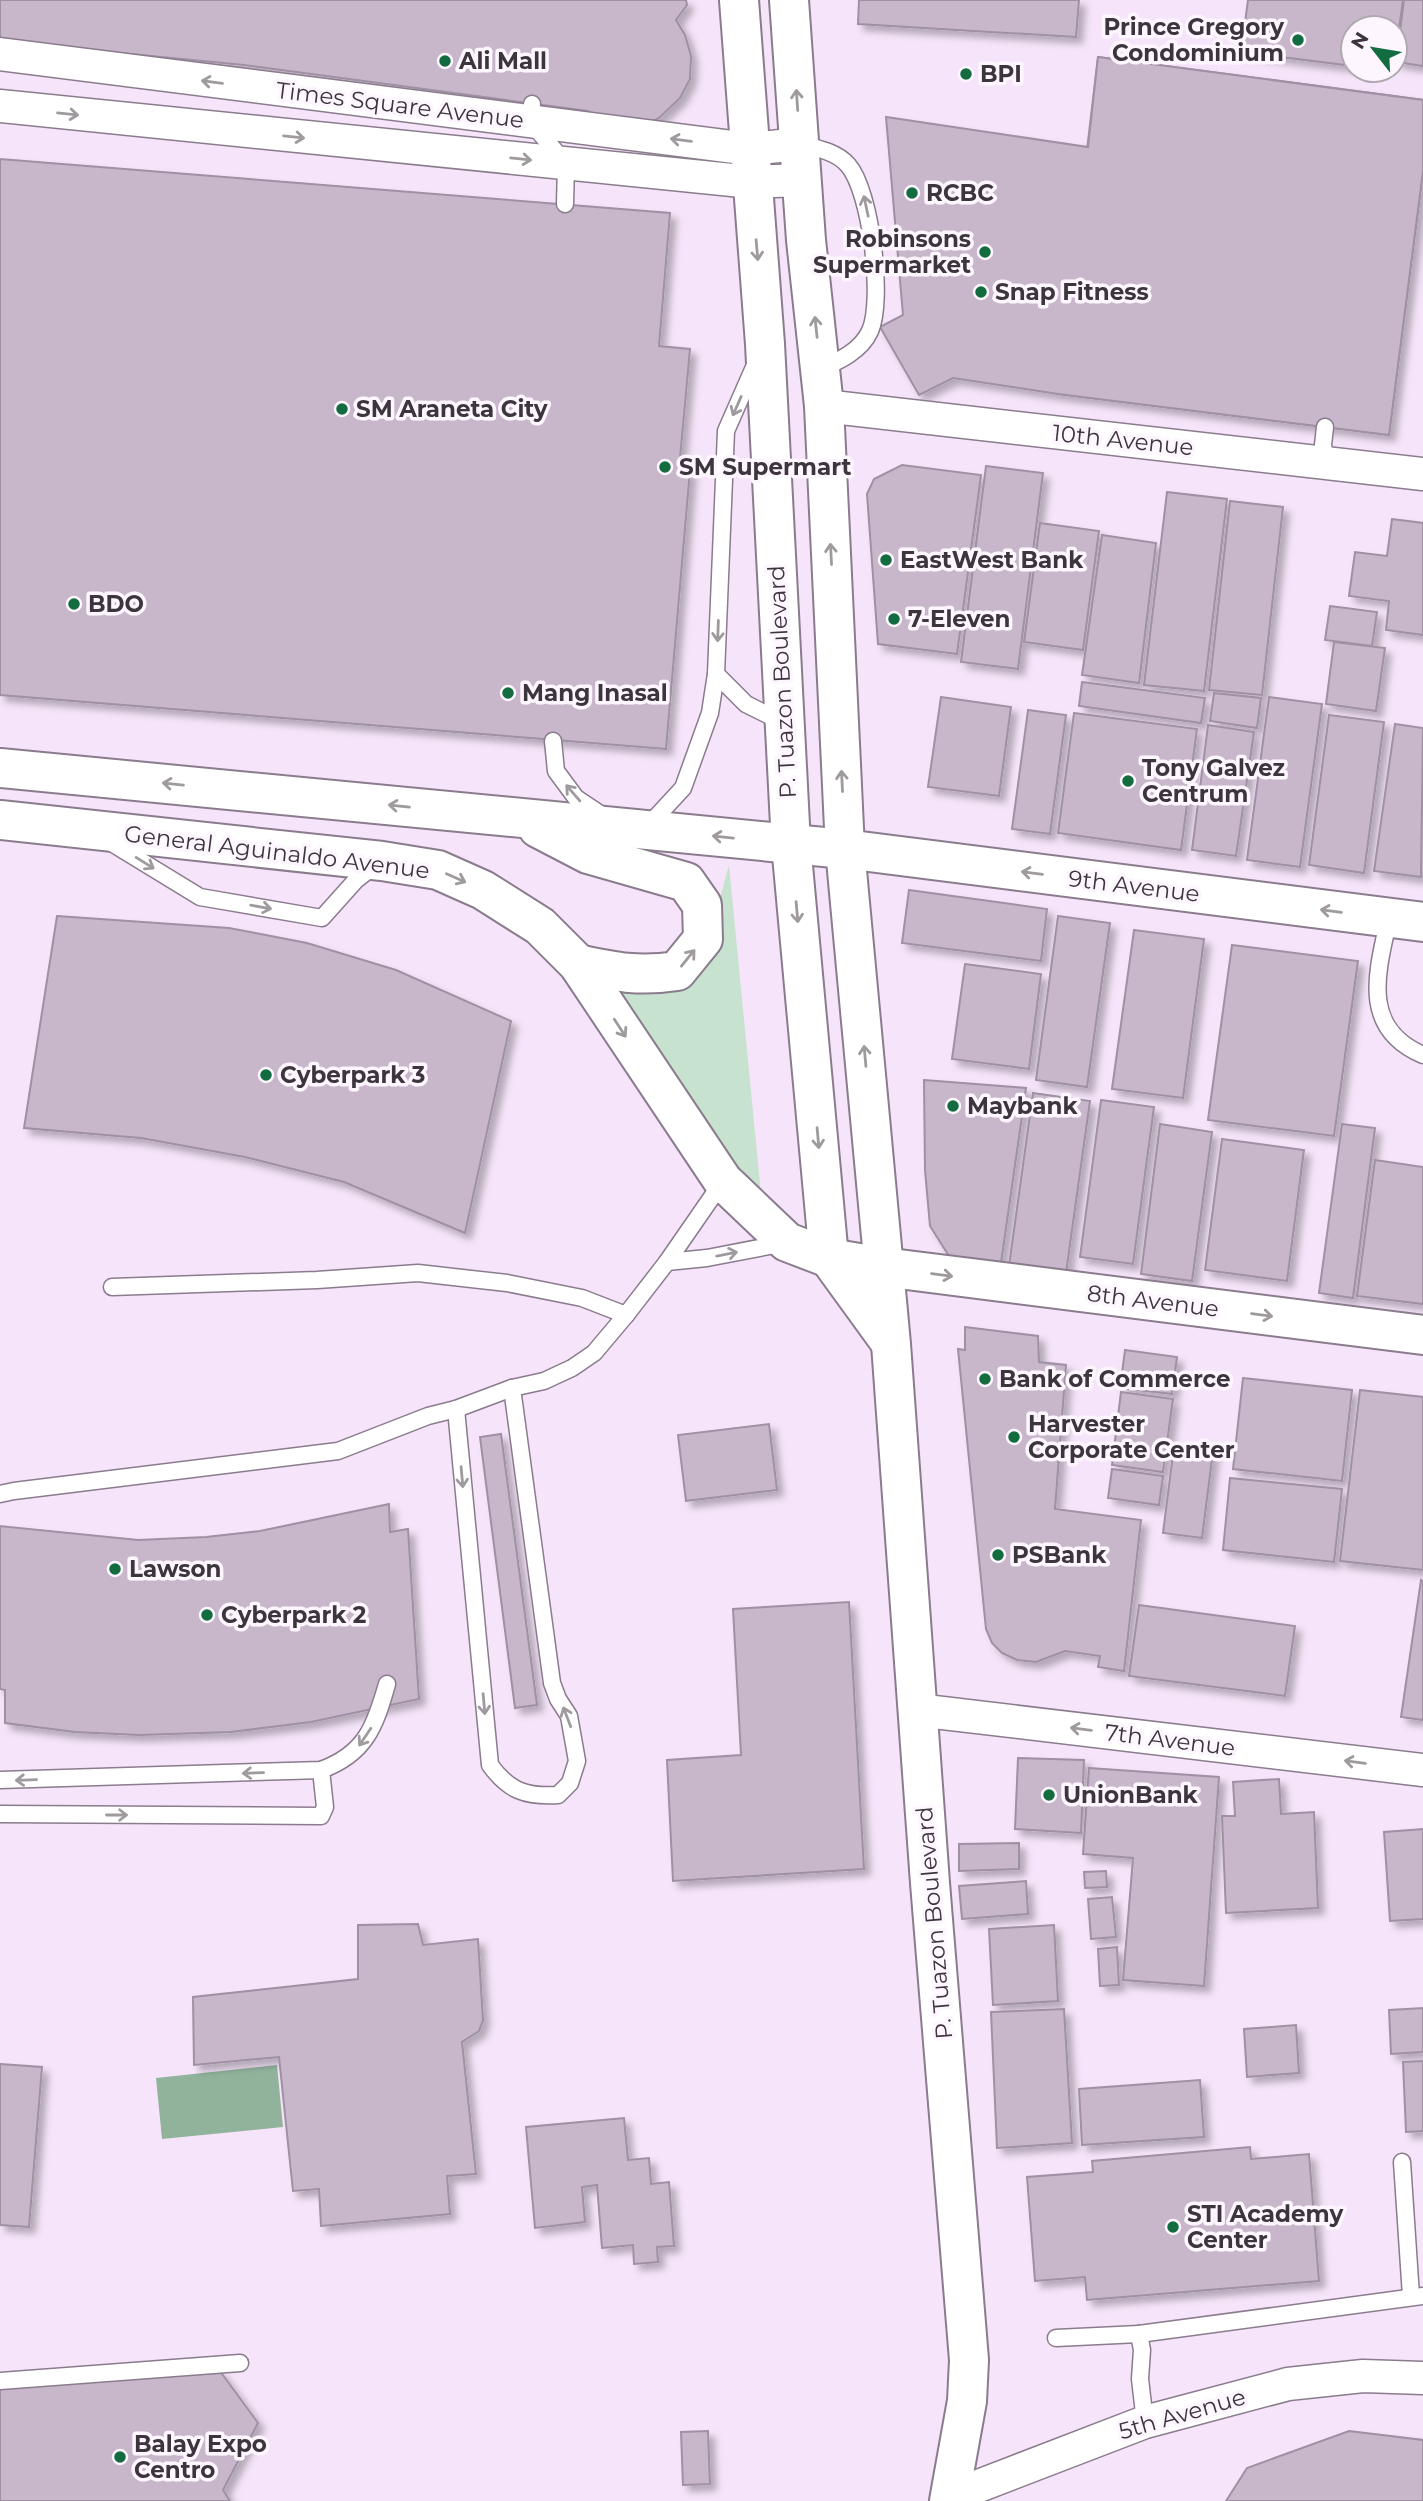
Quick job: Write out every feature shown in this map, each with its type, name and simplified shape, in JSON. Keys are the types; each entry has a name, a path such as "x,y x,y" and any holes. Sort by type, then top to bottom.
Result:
{"main road":[{"name":"P. Tuazon Boulevard","path":"739,0 765,344 791,844 829,1258"},
{"name":"P. Tuazon Boulevard","path":"789,0 822,388 845,849 891,1344 917,1710 970,2360 967,2402 950,2499"},
{"path":"0,768 845,849"},
{"path":"516,817 588,854 686,882 702,905 703,939 677,971 620,973 578,964"},
{"name":"General Aguinaldo Avenue","path":"0,820 382,861 438,870 483,890 540,926 578,964 723,1181 787,1242 829,1258 883,1267"},
{"name":"9th Avenue","path":"845,849 1406,920"},
{"path":"829,1258 891,1344"},
{"name":"8th Avenue","path":"883,1267 1423,1335"}],"street":[{"name":"Times Square Avenue","path":"0,54 531,112 750,165"},
{"name":"Times Square Avenue","path":"0,106 566,164 750,165 801,162"},
{"name":"10th Avenue","path":"822,388 1423,474"},
{"name":"7th Avenue","path":"917,1710 1423,1770"},
{"name":"5th Avenue","path":"950,2499 1145,2421 1288,2384 1363,2376 1423,2378"}],"lane":[{"path":"531,112 566,164 565,204"},
{"path":"801,162 835,154 847,163 860,183 866,205 874,265 875,313 870,332 822,388"},
{"path":"553,741 556,771 576,798 631,829 682,789 710,712 716,674 726,431 765,344"},
{"path":"1325,427 1326,462"},
{"path":"716,674 746,704 784,723"},
{"path":"90,829 200,897 322,918 356,880 382,861"},
{"path":"1406,920 1378,966 1378,1012 1391,1032 1409,1048 1423,1055"},
{"path":"0,1494 14,1490 338,1451 428,1416 456,1409 512,1388 544,1381 572,1368 594,1353 667,1262 723,1181"},
{"path":"667,1262 707,1258 787,1242"},
{"path":"112,1287 317,1280 418,1273 507,1283 582,1298 626,1315"},
{"path":"456,1409 489,1765 502,1782 519,1792 539,1796 558,1795 570,1783 577,1761 569,1716 558,1699 552,1682 512,1388"},
{"path":"0,1780 321,1770 339,1764 352,1755 363,1741 378,1715 387,1685"},
{"path":"0,1814 321,1816 325,1807 321,1770"},
{"path":"1056,2338 1139,2334 1417,2296 1402,2162"},
{"path":"1139,2334 1145,2421"},
{"path":"0,2381 240,2363"}],"shaded area":[{"path":"729,865 761,1194 724,1156 607,986 701,967"},
{"path":"277,2065 283,2127 162,2139 156,2078"}],"building":[{"name":"Ali Mall","path":"0,0 686,0 687,5 676,20 685,35 691,56 690,79 680,98 659,118 651,122 607,122 588,111 244,65 89,50 0,38"},
{"path":"859,0 1079,0 1076,37 858,24"},
{"name":"Prince Gregory Condominium","path":"1248,0 1403,0 1401,14 1339,14 1339,64 1241,52"},
{"path":"1404,0 1423,0 1423,66 1409,64 1409,14 1402,14"},
{"path":"1098,57 1423,100 1423,171 1389,435 1058,394"},
{"path":"1098,57 1423,100 1423,171 1389,435 1058,394 953,378 919,395 880,327 903,315 886,117 1088,147"},
{"name":"SM Araneta City","path":"0,159 670,213 659,346 690,349 679,469 690,470 666,749 0,695"},
{"path":"902,465 981,475 957,654 878,644 867,494 874,479"},
{"path":"986,466 1043,473 1018,669 961,662"},
{"path":"1167,492 1227,499 1204,691 1144,685"},
{"path":"1230,501 1283,507 1262,695 1209,690"},
{"path":"1392,519 1423,523 1423,635 1386,630 1389,601 1349,596 1355,552 1387,556"},
{"path":"1040,523 1099,531 1083,650 1024,642"},
{"path":"1102,535 1156,543 1139,683 1082,675"},
{"path":"1330,606 1377,612 1372,646 1325,640"},
{"path":"1334,642 1385,648 1376,711 1326,704"},
{"path":"1082,682 1205,698 1201,723 1079,706"},
{"path":"1214,693 1261,698 1257,728 1210,721"},
{"path":"941,697 1011,707 999,796 928,787"},
{"path":"1269,697 1322,704 1300,867 1247,860"},
{"path":"1028,710 1066,715 1050,834 1012,829"},
{"name":"Tony Galvez Centrum","path":"1074,713 1197,729 1181,850 1058,833"},
{"path":"1329,715 1384,722 1364,873 1309,865"},
{"path":"1395,724 1423,728 1421,877 1374,871"},
{"path":"1208,725 1254,732 1236,856 1192,850"},
{"path":"909,890 1047,909 1041,961 902,943"},
{"name":"Cyberpark 3","path":"57,916 229,928 307,943 396,970 511,1021 465,1233 344,1182 245,1157 141,1138 24,1128"},
{"path":"1058,916 1110,923 1087,1087 1036,1080"},
{"path":"1134,930 1204,939 1183,1098 1112,1089"},
{"path":"1232,945 1358,961 1334,1136 1208,1120"},
{"path":"965,964 1041,974 1029,1069 952,1059"},
{"path":"924,1080 1026,1088 1001,1263 949,1256 930,1226 925,1170"},
{"path":"1033,1093 1090,1101 1066,1273 1009,1266"},
{"path":"1101,1100 1154,1107 1133,1264 1080,1257"},
{"path":"1160,1124 1212,1132 1192,1281 1141,1274"},
{"path":"1342,1124 1375,1128 1353,1298 1319,1293"},
{"path":"1222,1139 1304,1150 1287,1281 1205,1270"},
{"path":"1375,1160 1423,1167 1423,1304 1357,1296"},
{"name":"Harvester Corporate Center","path":"965,1327 1038,1336 1039,1362 1066,1365 1055,1509 1141,1520 1124,1671 1098,1667 1100,1656 1065,1651 1036,1662 1017,1660 1002,1653 992,1643 986,1629 958,1349 965,1350"},
{"path":"1125,1350 1177,1357 1172,1394 1120,1388"},
{"path":"1243,1378 1352,1390 1342,1481 1233,1469"},
{"path":"1360,1390 1423,1397 1423,1570 1340,1561"},
{"path":"1121,1392 1173,1399 1163,1472 1112,1465"},
{"path":"769,1424 777,1490 686,1501 678,1435"},
{"path":"501,1434 537,1705 515,1708 480,1437"},
{"path":"1174,1446 1213,1451 1202,1538 1163,1533"},
{"path":"1112,1469 1163,1476 1159,1505 1108,1498"},
{"path":"1230,1478 1342,1489 1334,1562 1223,1550"},
{"name":"Cyberpark 2","path":"389,1504 390,1532 408,1529 419,1699 311,1722 231,1732 139,1735 75,1732 5,1723 5,1690 0,1689 0,1526 138,1540 206,1537 260,1531"},
{"path":"1421,1580 1423,1581 1423,1720 1401,1717"},
{"path":"849,1602 864,1869 673,1881 667,1760 741,1755 733,1609"},
{"path":"1139,1605 1295,1626 1285,1696 1129,1676"},
{"name":"UnionBank","path":"1018,1758 1084,1760 1081,1833 1015,1829"},
{"path":"1089,1768 1219,1777 1204,1986 1123,1980 1133,1858 1083,1854"},
{"path":"1279,1779 1281,1814 1314,1812 1318,1908 1226,1913 1222,1816 1235,1816 1233,1782"},
{"path":"1423,1829 1423,1919 1390,1921 1384,1832"},
{"path":"1019,1843 1019,1869 959,1871 959,1844"},
{"path":"1106,1871 1107,1887 1085,1888 1084,1872"},
{"path":"1026,1881 1028,1914 962,1919 959,1886"},
{"path":"1112,1897 1116,1937 1091,1939 1088,1899"},
{"path":"418,1924 423,1945 478,1939 483,2020 479,2031 462,2042 476,2174 447,2176 450,2214 321,2226 319,2189 293,2191 279,2057 194,2065 193,1997 358,1979 358,1925"},
{"path":"1054,1925 1058,2001 993,2005 989,1929"},
{"path":"1117,1947 1119,1985 1100,1986 1098,1949"},
{"path":"1423,2008 1423,2052 1391,2054 1389,2010"},
{"path":"1064,2009 1072,2143 997,2148 991,2012"},
{"path":"1296,2025 1299,2073 1247,2077 1244,2029"},
{"path":"1423,2061 1423,2131 1406,2132 1403,2062"},
{"path":"0,2064 42,2067 29,2227 0,2225"},
{"path":"1200,2080 1204,2137 1082,2145 1079,2089"},
{"path":"624,2118 628,2160 649,2158 651,2184 669,2182 674,2246 657,2247 658,2262 634,2264 633,2245 602,2248 597,2185 582,2187 585,2222 535,2228 526,2127"},
{"name":"STI Academy Center","path":"1250,2147 1251,2159 1309,2154 1319,2281 1087,2300 1085,2277 1035,2281 1027,2177 1093,2172 1092,2161"},
{"name":"Balay Expo Centro","path":"220,2371 258,2423 223,2490 230,2501 0,2501 0,2389"},
{"path":"708,2431 710,2484 683,2485 681,2432"},
{"path":"1349,2431 1423,2440 1423,2501 1226,2501 1247,2468"}],"place":[{"name":"Prince Gregory Condominium","path":"1298,40"},
{"name":"Ali Mall","path":"445,61"},
{"name":"BPI","path":"966,74"},
{"name":"RCBC","path":"912,193"},
{"name":"Robinsons Supermarket","path":"985,252"},
{"name":"Snap Fitness","path":"981,292"},
{"name":"SM Araneta City","path":"342,409"},
{"name":"SM Supermart","path":"665,467"},
{"name":"EastWest Bank","path":"886,560"},
{"name":"BDO","path":"74,604"},
{"name":"7-Eleven","path":"894,619"},
{"name":"Mang Inasal","path":"508,693"},
{"name":"Tony Galvez Centrum","path":"1128,781"},
{"name":"Cyberpark 3","path":"266,1075"},
{"name":"Maybank","path":"953,1106"},
{"name":"Bank of Commerce","path":"985,1379"},
{"name":"Harvester Corporate Center","path":"1014,1437"},
{"name":"PSBank","path":"998,1555"},
{"name":"Lawson","path":"115,1569"},
{"name":"Cyberpark 2","path":"207,1615"},
{"name":"UnionBank","path":"1049,1795"},
{"name":"STI Academy Center","path":"1173,2227"},
{"name":"Balay Expo Centro","path":"120,2457"}]}
